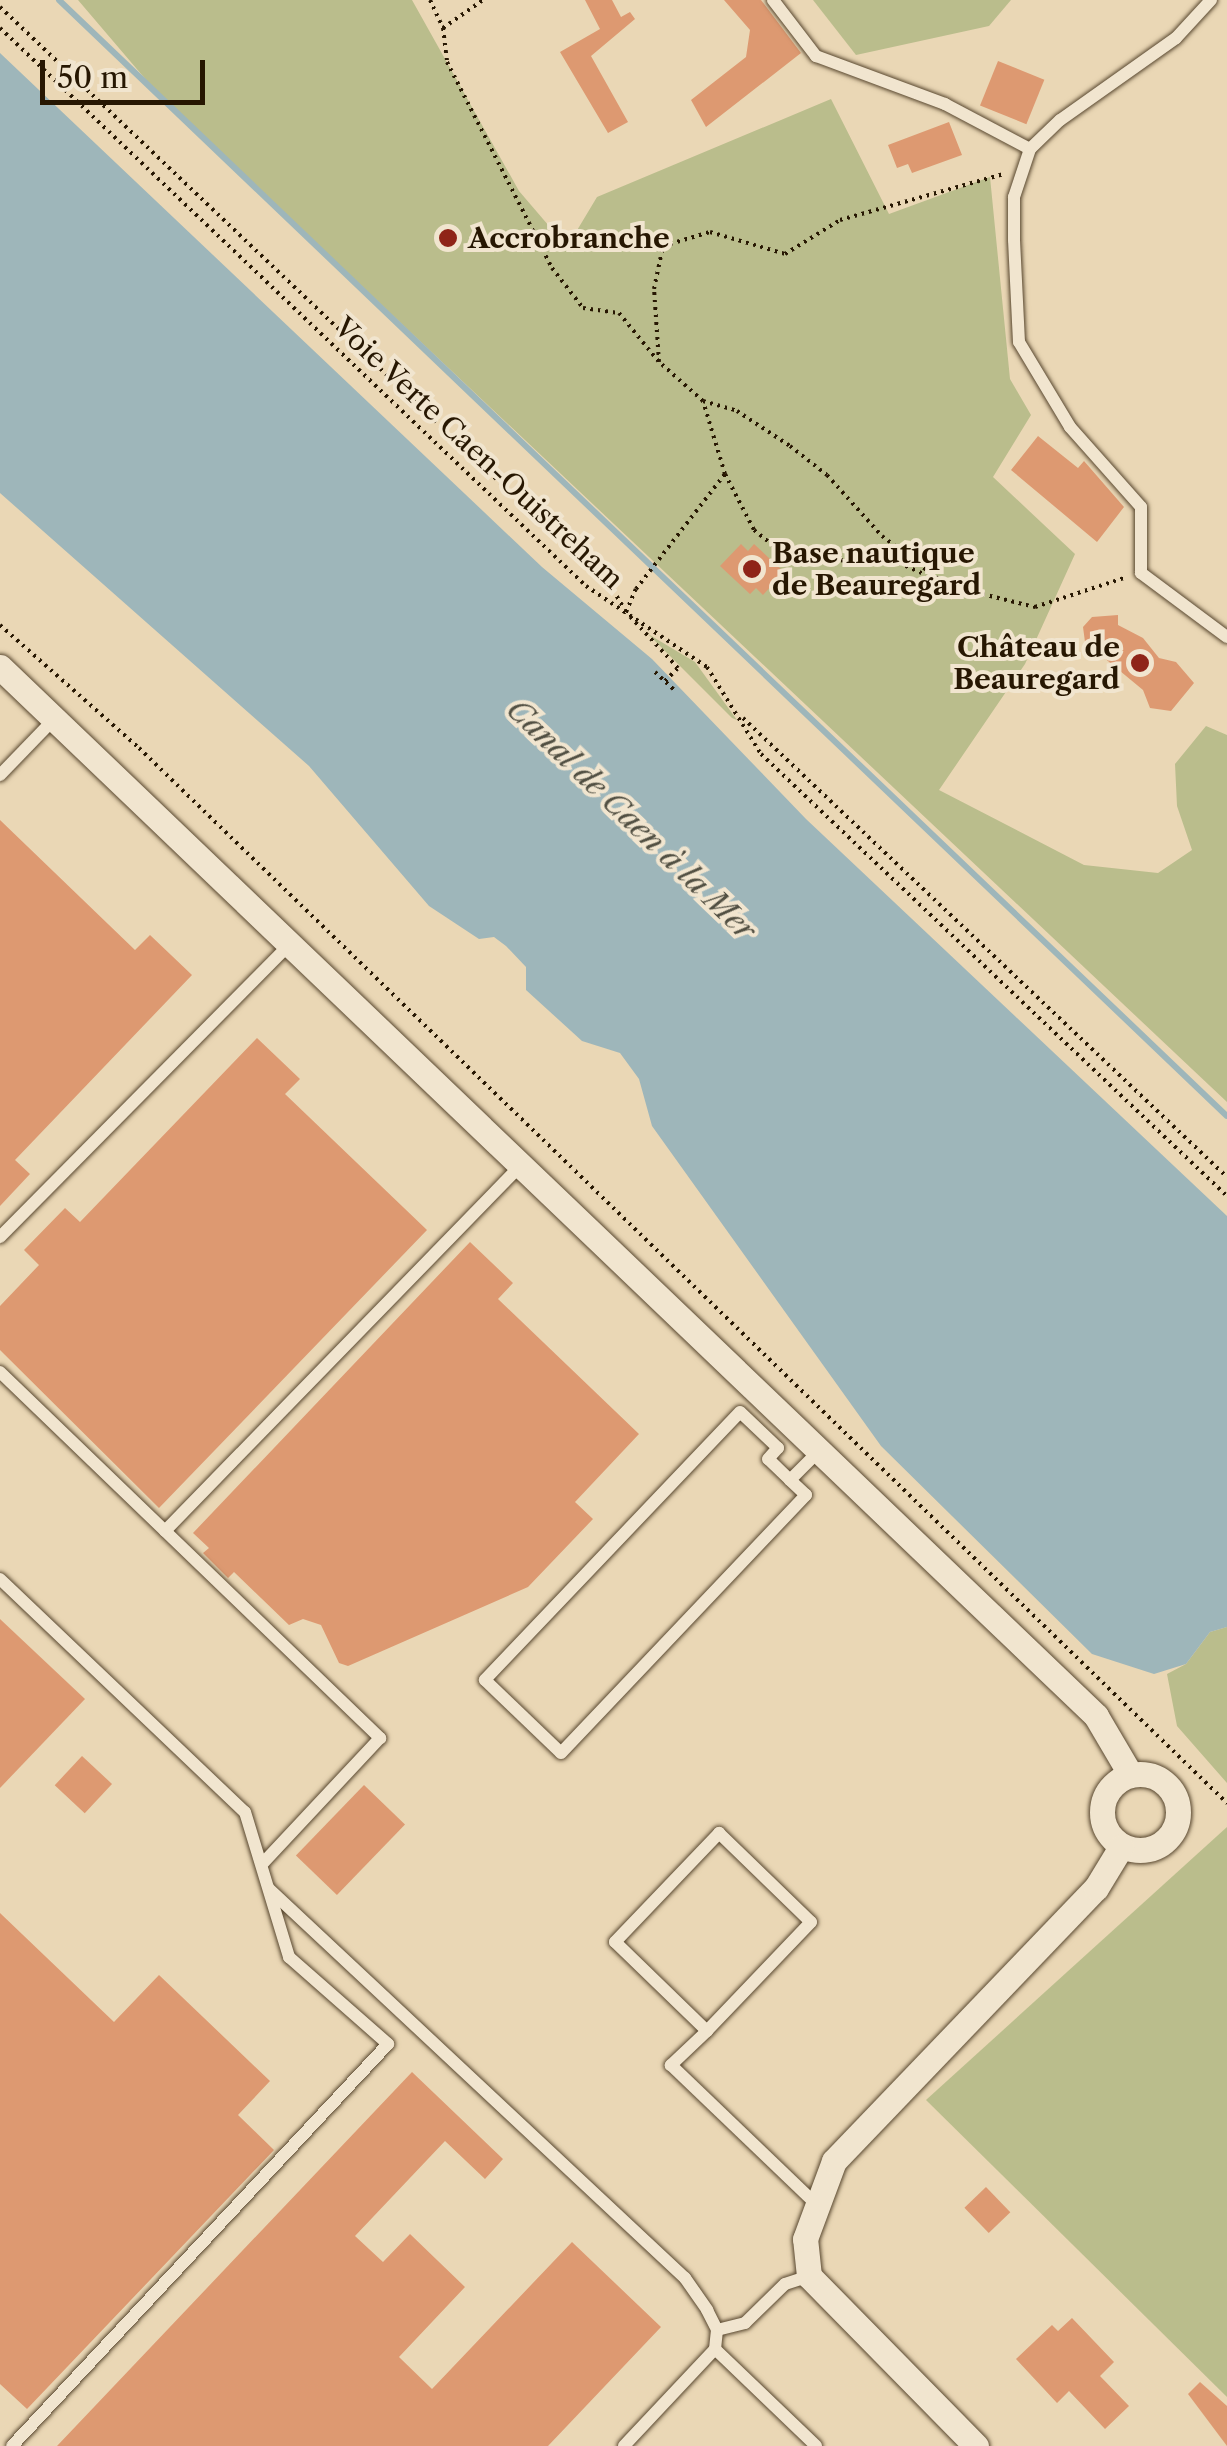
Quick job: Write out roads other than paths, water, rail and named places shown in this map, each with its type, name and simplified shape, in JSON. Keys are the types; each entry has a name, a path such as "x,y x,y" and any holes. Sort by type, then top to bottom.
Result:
{"street":[{"path":"0,667 822,1448 1096,1716 1129,1772 1156,1779 1178,1798 1181,1814 1171,1839 1150,1851 1121,1847"},
{"path":"1121,1847 1100,1813 1109,1788 1129,1772"},
{"path":"976,2446 810,2276 805,2239 816,2204 845,2149 1096,1888 1121,1847"}],"lane":[{"path":"773,0 816,56 945,104 1030,149"},
{"path":"1211,0 1176,38 1060,120 1030,149 1014,196 1020,342 1070,428 1141,507 1140,573 1227,637"},
{"path":"0,775 54,720"},
{"path":"0,1237 290,944"},
{"path":"165,1531 522,1164"},
{"path":"0,1372 380,1738 263,1863"},
{"path":"740,1412 778,1448 768,1459 790,1480 806,1495 561,1753 485,1680 740,1412"},
{"path":"790,1480 822,1448"},
{"path":"0,1579 245,1812 289,1957 388,2044 12,2446"},
{"path":"707,2031 614,1942 718,1833 811,1922 707,2031 671,2065 816,2204"},
{"path":"269,1888 685,2278 717,2330 714,2350 624,2446"},
{"path":"717,2330 745,2323 786,2284 810,2276"},
{"path":"714,2350 816,2446"}],"water":[{"name":"Canal de Caen à la Mer","path":"0,53 542,567 652,659 806,819 1227,1216 1227,1627 1210,1632 1186,1664 1154,1674 1092,1654 881,1446 652,1126 639,1079 620,1053 582,1041 526,990 526,967 506,946 494,937 479,939 429,906 309,766 0,493"}],"waterway":[{"path":"59,0 1227,1116"}],"place":[{"name":"Accrobranche","path":"448,238"},
{"name":"Base nautique de Beauregard","path":"752,569"},
{"name":"Château de Beauregard","path":"1140,663"}]}
